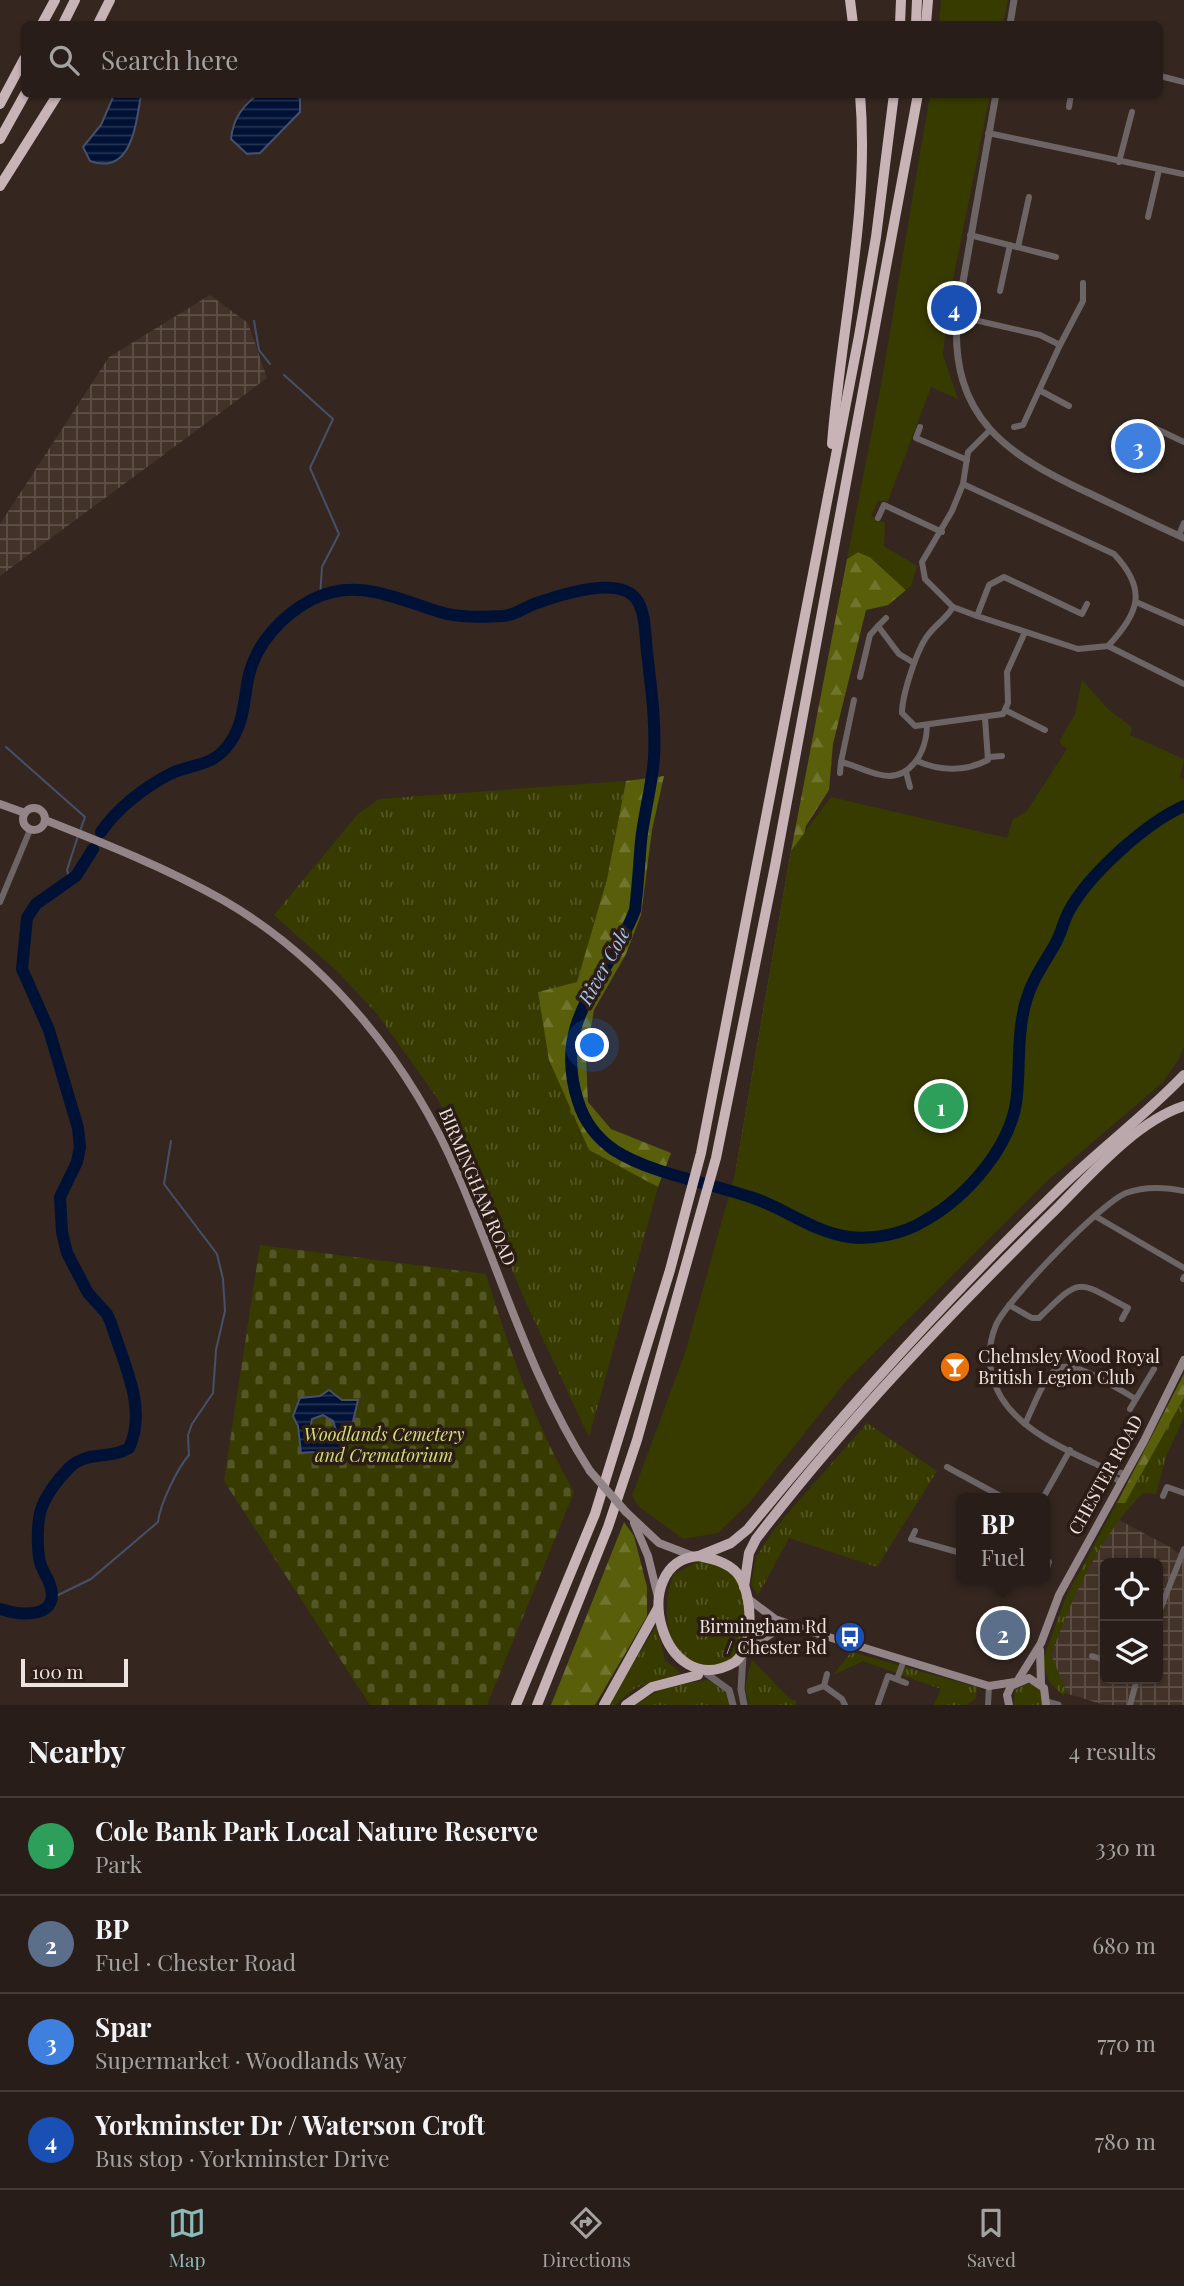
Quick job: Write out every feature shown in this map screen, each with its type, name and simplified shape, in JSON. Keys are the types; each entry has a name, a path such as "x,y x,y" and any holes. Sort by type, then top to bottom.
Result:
{"highway":[{"path":"44,21 55,0"},
{"path":"64,21 75,0"},
{"path":"100,21 110,0"},
{"path":"850,0 853,21"},
{"path":"900,21 901,0"},
{"path":"915,21 917,0"},
{"path":"926,21 928,0"},
{"path":"0,104 21,65"},
{"path":"0,139 23,98"},
{"path":"0,187 56,98"},
{"path":"828,492 833,429 854,274 862,152 860,98"},
{"path":"516,1705 595,1514 622,1433 702,1153 760,863 876,237 893,98"},
{"path":"895,228 910,98"},
{"path":"537,1705 608,1527 637,1440 716,1158 775,866 917,98"},
{"path":"604,1705 649,1629 669,1571 696,1556 731,1543 747,1529 833,1425 956,1291 1056,1191 1184,1075"},
{"path":"626,1705 652,1688 726,1669 744,1653 750,1634 745,1591 750,1553 756,1539 781,1506 964,1301 1125,1144 1153,1120 1184,1107"},
{"path":"696,1556 725,1563 735,1572 745,1591"},
{"path":"659,1602 663,1640 669,1652 684,1670 703,1675"}],"main road":[{"path":"0,804 25,813 36,808 42,812 45,820 40,828 30,830 23,822 25,813"},
{"name":"BIRMINGHAM ROAD","path":"45,820 178,876 251,919 341,997 394,1059 426,1109 459,1177 543,1388 590,1471 633,1520 659,1543 696,1556"},
{"name":"CHESTER ROAD","path":"1046,1703 1046,1691 1041,1683 1038,1664 1041,1643 1059,1595 1126,1475 1184,1360"},
{"name":"BIRMINGHAM ROAD","path":"633,1520 648,1556 659,1602"},
{"path":"745,1591 775,1619 809,1632 989,1686 1008,1704"},
{"path":"744,1653 774,1632 809,1632"},
{"name":"CHESTER ROAD","path":"1008,1704 1007,1695 1041,1643"},
{"path":"989,1686 1028,1678 1041,1683"}],"street":[{"path":"1010,21 1014,0"},
{"path":"1163,77 1184,82"},
{"path":"995,98 957,316 956,341 962,376 972,403 990,430 1009,449 1034,466 1181,536 1184,523"},
{"path":"1069,107 1070,98"},
{"path":"1119,162 1132,112"},
{"path":"988,133 1183,174"},
{"path":"1148,218 1159,170"},
{"path":"1018,247 1029,197"},
{"path":"970,235 1056,257"},
{"path":"1000,290 1010,245"},
{"path":"1014,426 1023,425 1041,391 1083,300 1083,282"},
{"path":"957,316 1040,335 1060,345"},
{"path":"1041,391 1069,406"},
{"path":"1142,422 1184,442"},
{"path":"920,427 916,438 967,460"},
{"path":"990,430 972,446 963,484 942,532 922,562 925,579 953,607 1078,649 1108,646 1184,684"},
{"path":"963,484 1114,554 1128,568 1134,582 1136,602 1132,618 1108,646"},
{"path":"878,517 884,506 942,532"},
{"path":"977,616 989,585 1004,577 1082,614 1087,604"},
{"path":"1136,602 1184,623"},
{"path":"953,607 944,621 928,635 914,663 902,713 915,726 948,720 998,717 1007,710"},
{"path":"860,677 870,635 886,618"},
{"path":"878,626 899,653 914,663"},
{"path":"1007,710 1007,672 1025,632"},
{"path":"839,773 854,700"},
{"path":"1007,710 1045,730"},
{"path":"985,718 989,757"},
{"path":"841,762 887,776 906,772 917,761 927,740 927,725"},
{"path":"917,761 940,770 977,765 989,757 1002,756"},
{"path":"906,772 910,787"},
{"path":"0,902 30,830"},
{"path":"1121,1483 1097,1465 1025,1424 1002,1399 989,1363 997,1324 1009,1306 1095,1216 1117,1197 1138,1189 1184,1191"},
{"path":"1095,1216 1184,1268"},
{"path":"1009,1306 1032,1318 1039,1318 1070,1287 1082,1286 1128,1308 1122,1319"},
{"path":"1025,1424 1052,1373 1062,1366 1076,1367 1136,1399"},
{"path":"1130,1409 1154,1369"},
{"path":"1046,1493 1070,1450"},
{"path":"1097,1465 1126,1475"},
{"path":"947,1467 995,1493"},
{"path":"1163,1496 1167,1487 1184,1493"},
{"path":"915,1531 911,1539 956,1552"},
{"path":"1163,1602 1184,1549"},
{"path":"1050,1575 1054,1576"},
{"path":"744,1653 741,1689 744,1705"},
{"path":"1092,1656 1100,1658"},
{"path":"897,1679 904,1660"},
{"path":"824,1686 827,1674"},
{"path":"703,1675 729,1690 733,1705"},
{"path":"878,1704 888,1676 906,1683"},
{"path":"1130,1705 1136,1684"},
{"path":"810,1691 824,1686"},
{"path":"824,1686 842,1699 845,1705"},
{"path":"988,1705 989,1686"},
{"path":"1046,1703 1058,1705"}],"shaded area":[{"path":"210,295 248,323 267,378 0,576 0,524 109,357"},
{"path":"1117,1519 1170,1547 1184,1558 1184,1705 1105,1705 1068,1694 1053,1665 1051,1655 1074,1594"}],"green space":[{"path":"941,0 1008,0 1004,21 939,21"},
{"path":"929,98 989,98 948,305 943,355 958,399 931,387 888,501 878,501 871,516 885,523 884,546 917,566 911,586 906,590 870,557 858,552 847,559 881,385"},
{"path":"858,552 870,557 906,590 888,605 866,610 833,744 829,790 806,826 735,1174 791,851 847,559"},
{"path":"1082,680 1109,710 1132,727 1130,735 1184,759 1180,778 1184,779 1184,1046 1179,1059 1163,1082 1046,1182 846,1381 749,1503 718,1533 683,1539 638,1506 632,1496 685,1353 735,1174 791,851 831,797 1007,838 1013,819 1026,812 1067,749 1059,742 1075,714"},
{"path":"664,776 652,830 641,915 626,954 594,1010 586,1057 588,1102 611,1129 671,1153 658,1187 589,1150 549,1060 538,992 577,982 607,879 626,781"},
{"path":"626,781 607,879 577,982 538,992 589,1150 658,1187 589,1437 529,1309 438,1099 378,1015 338,972 274,915 358,814 379,799"},
{"name":"Woodlands Cemetery and Crematorium","path":"260,1245 486,1274 524,1386 547,1440 574,1492 487,1705 370,1705 224,1481"},
{"path":"1184,1374 1184,1398 1125,1503 1117,1503"},
{"path":"1184,1398 1184,1418 1166,1456 1156,1494 1143,1493 1113,1529 1088,1569 1059,1633 1051,1655 1068,1694 1063,1693 1065,1697 1050,1683 1042,1663 1066,1597 1117,1503 1125,1502"},
{"path":"867,1423 937,1471 877,1567 789,1538 758,1595 751,1585 756,1557 776,1527"},
{"path":"624,1522 634,1536 647,1587 647,1616 595,1705 551,1705"},
{"path":"701,1560 720,1566 737,1580 746,1614 744,1638 735,1656 724,1663 704,1669 680,1654 670,1636 667,1615 668,1594 674,1574"},
{"path":"656,1626 665,1660 681,1673 635,1688 615,1705 608,1705"},
{"path":"851,1652 977,1687 976,1698 967,1705 934,1705 941,1689 863,1661 833,1675"},
{"path":"752,1660 790,1699 796,1701 796,1705 749,1705 745,1687"},
{"path":"708,1680 724,1689 731,1705 634,1705 667,1686"},
{"path":"1028,1683 1042,1691 1042,1705 1014,1705 1015,1690"}],"water":[{"path":"113,98 140,98 129,144 115,161 104,164 90,161 83,147 101,125"},
{"path":"254,98 299,98 300,112 260,153 247,154 231,139 239,114"},
{"path":"329,1390 342,1400 358,1400 346,1451 301,1453 298,1426 293,1416 300,1398 320,1396","holes":["323,1415 333,1421 336,1430 333,1439 315,1441 310,1430 312,1419"]}],"waterway":[{"path":"254,321 259,350 270,364"},
{"path":"284,375 333,419 310,468 339,534 322,567 320,596"},
{"name":"River Cole","path":"101,832 123,807 151,785 177,771 213,759 226,748 240,724 248,679 263,643 291,613 313,599 329,593 361,590 393,596 447,614 487,617 516,613 548,599 590,589 618,589 629,593 637,600 644,618 653,705 652,779 641,841 635,910 577,1022 572,1046 572,1072 578,1101 588,1122 602,1140 629,1158 664,1172 756,1199 824,1231 868,1238 897,1233 916,1226 956,1198 985,1168 997,1151 1014,1114 1021,1024 1028,993 1056,942 1069,911 1090,881 1120,851 1153,824 1184,806"},
{"path":"6,747 85,817 80,831"},
{"path":"70,880 67,870 78,836"},
{"name":"River Cole","path":"0,1609 19,1613 38,1612 50,1603 52,1594 40,1562 38,1544 39,1519 45,1501 60,1477 76,1462 129,1448 136,1417 132,1386 111,1323 107,1314 88,1293 67,1253 62,1232 60,1197 77,1162 80,1147 78,1128 49,1030 22,969 27,918 36,904 76,876 93,849"},
{"path":"50,1599 91,1579 158,1522 170,1487 189,1455 188,1435 192,1424 213,1393 216,1350 225,1311 223,1279 217,1254 164,1184 171,1141"}],"place":[{"name":"Yorkminster Dr / Waterson Croft","path":"954,308"},
{"name":"Spar","path":"1138,446"},
{"name":"Cole Bank Park Local Nature Reserve","path":"941,1106"},
{"name":"Chelmsley Wood Royal British Legion Club","path":"955,1367"},
{"name":"BP","path":"1003,1633"},
{"name":"Birmingham Rd / Chester Rd","path":"850,1637"}]}
